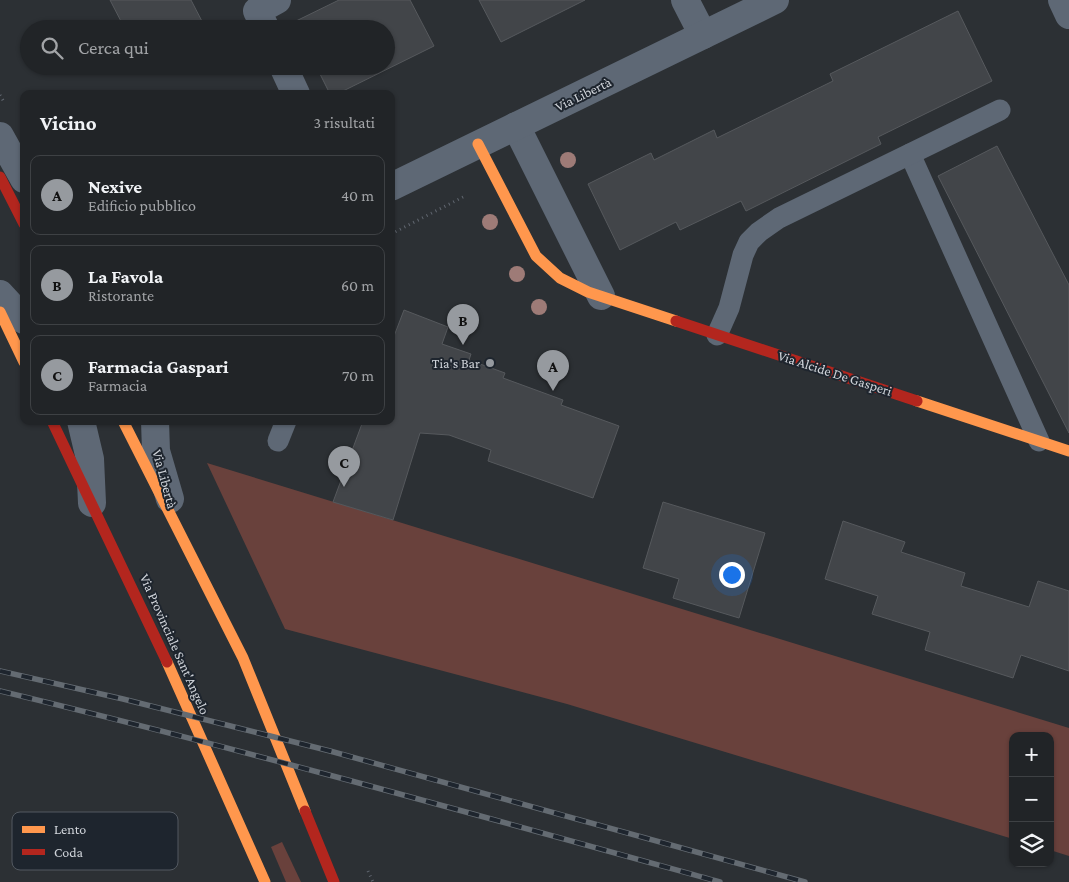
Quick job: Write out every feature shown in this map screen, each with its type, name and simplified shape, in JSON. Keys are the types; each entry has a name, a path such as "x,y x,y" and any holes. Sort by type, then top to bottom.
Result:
{"street":[{"path":"262,20 257,11 277,0"},
{"path":"685,0 704,36"},
{"name":"Via Libertà","path":"395,185 775,0"},
{"path":"1062,0 1069,15"},
{"path":"287,75 294,90"},
{"path":"516,126 600,296"},
{"path":"0,136 20,172"},
{"name":"Via Alcide De Gasperi","path":"478,144 536,256 560,278 581,289 1069,451"},
{"path":"0,177 20,216"},
{"path":"0,294 20,316"},
{"path":"0,312 20,354"},
{"name":"Via Provinciale Sant'Angelo","path":"54,425 150,623 265,882"},
{"path":"82,425 90,459 92,503"},
{"path":"125,425 242,658 334,882"},
{"name":"Via Libertà","path":"155,425 156,452 181,536"}],"lane":[{"path":"717,334 729,308 743,255 749,242 758,232 779,218 1000,110"},
{"path":"910,154 1039,441"},
{"path":"278,441 284,425"}],"shaded area":[{"path":"207,463 1069,728 1069,856 1054,851 1054,732 1009,732 1009,838 567,704 285,629"},
{"path":"282,842 301,882 286,882 271,847"}],"building":[{"path":"110,0 191,0 201,20 120,20"},
{"path":"339,0 410,0 434,46 395,65 395,20 298,20"},
{"path":"479,0 585,0 501,42"},
{"path":"958,11 992,81 878,137 881,144 746,211 741,201 680,230 676,222 620,250 588,184 651,153 654,160 714,130 717,138 833,81 830,74"},
{"path":"320,75 375,75 345,90 328,90"},
{"path":"997,146 1069,285 1069,433 938,176"},
{"path":"404,310 448,327 442,344 471,354 469,360 505,373 503,378 563,400 561,405 619,426 593,498 488,461 491,450 449,435 420,433 393,520 333,502 362,425 395,425 395,334"},
{"path":"663,502 765,533 739,618 673,598 679,579 643,568"},
{"path":"843,521 905,542 901,552 965,573 961,586 1029,607 1038,581 1069,591 1069,671 1021,655 1013,678 925,650 930,632 872,614 878,596 825,579"}],"railway":[{"path":"0,671 123,699 330,751 805,882"},
{"path":"0,691 271,760 720,882"}],"traffic: slow":[{"path":"478,144 536,256 560,278 588,292 676,321"},
{"path":"0,312 20,354"},
{"path":"917,401 1069,451"},
{"path":"125,425 243,658 305,811"},
{"path":"167,662 265,882"}],"traffic: jam":[{"path":"0,177 20,216"},
{"path":"676,321 917,401"},
{"path":"54,425 167,662"},
{"path":"305,811 334,882"}],"place":[{"name":"La Favola","path":"463,345"},
{"name":"Tia's Bar","path":"490,363"},
{"name":"Nexive","path":"553,391"},
{"name":"Farmacia Gaspari","path":"344,487"}]}
